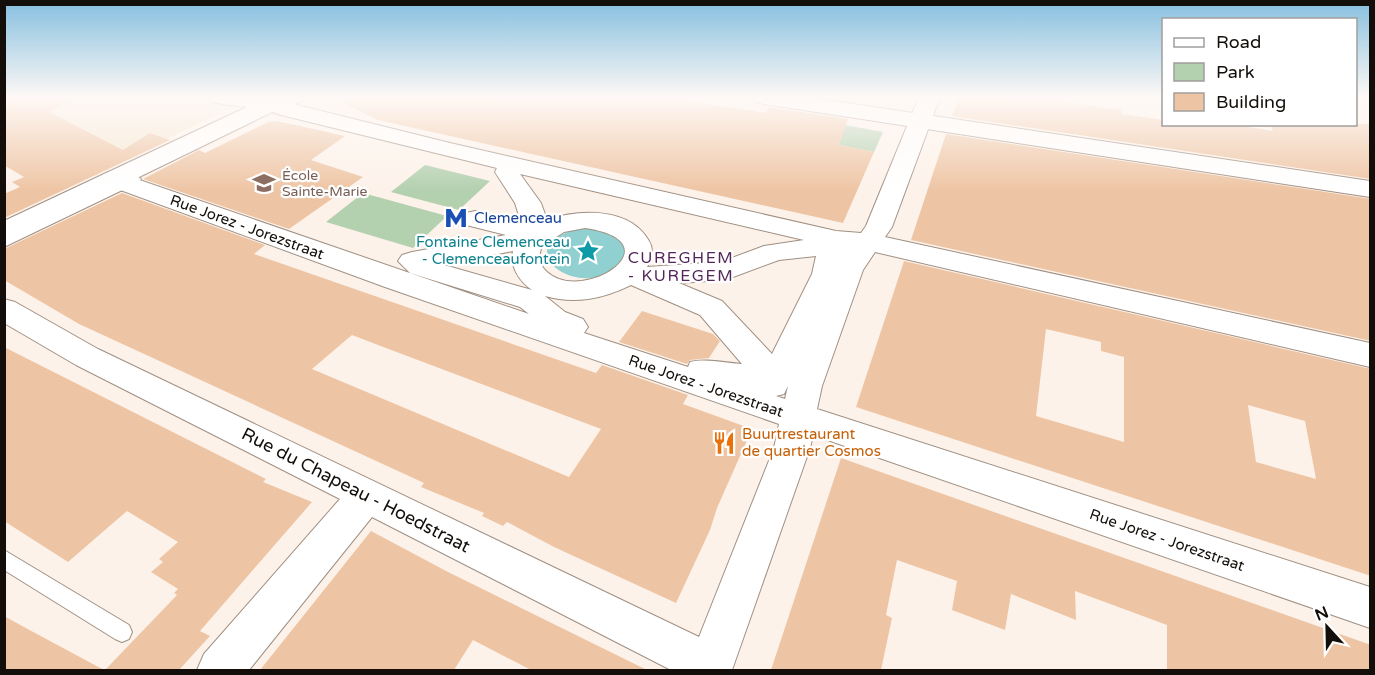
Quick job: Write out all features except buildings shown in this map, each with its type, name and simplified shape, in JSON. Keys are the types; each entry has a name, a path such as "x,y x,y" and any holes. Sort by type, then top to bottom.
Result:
{"street":[{"path":"4,232 119,182 221,128"},
{"path":"368,128 420,143 836,239 868,242 1371,355"},
{"path":"538,235 527,249 526,268 533,277 538,292 554,320 710,374 783,394 805,386 849,269 879,227 917,128"},
{"path":"976,128 1371,189"},
{"path":"507,172 528,203 538,235"},
{"name":"Rue Jorez - Jorezstraat","path":"119,182 395,280 783,394 1371,608"},
{"path":"475,219 538,235"},
{"path":"633,275 640,254 639,244 634,236 613,223 600,220 570,221 556,225 538,235 490,248 405,262 538,292 556,289 589,291 633,275 725,271 774,252 833,245 826,274 783,394 792,448 710,668"},
{"path":"633,275 711,308 740,342 714,351 783,394"},
{"name":"Rue du Chapeau - Hoedstraat","path":"4,309 87,357 710,668"},
{"path":"220,670 367,495"}],"lane":[{"path":"4,243 119,182"},
{"path":"5,558 122,632"}],"shaded area":[{"path":"5,128 188,128 104,162 41,155 8,169 5,166"}],"green space":[{"path":"844,128 883,132 874,152 839,145"},
{"path":"425,165 490,181 459,210 391,192"},
{"path":"363,193 447,216 413,248 326,222"}],"water":[{"path":"587,227 609,229 628,248 614,268 596,277 577,277 560,271 549,260 548,248 559,236"}],"place":[{"name":"École Sainte-Marie","path":"264,183"},
{"name":"Clemenceau","path":"456,218"},
{"name":"Fontaine Clemenceau - Clemenceaufontein","path":"588,251"},
{"name":"Buurtrestaurant de quartier Cosmos","path":"724,443"}],"district":[{"name":"CUREGHEM - KUREGEM","path":"681,267"}]}
